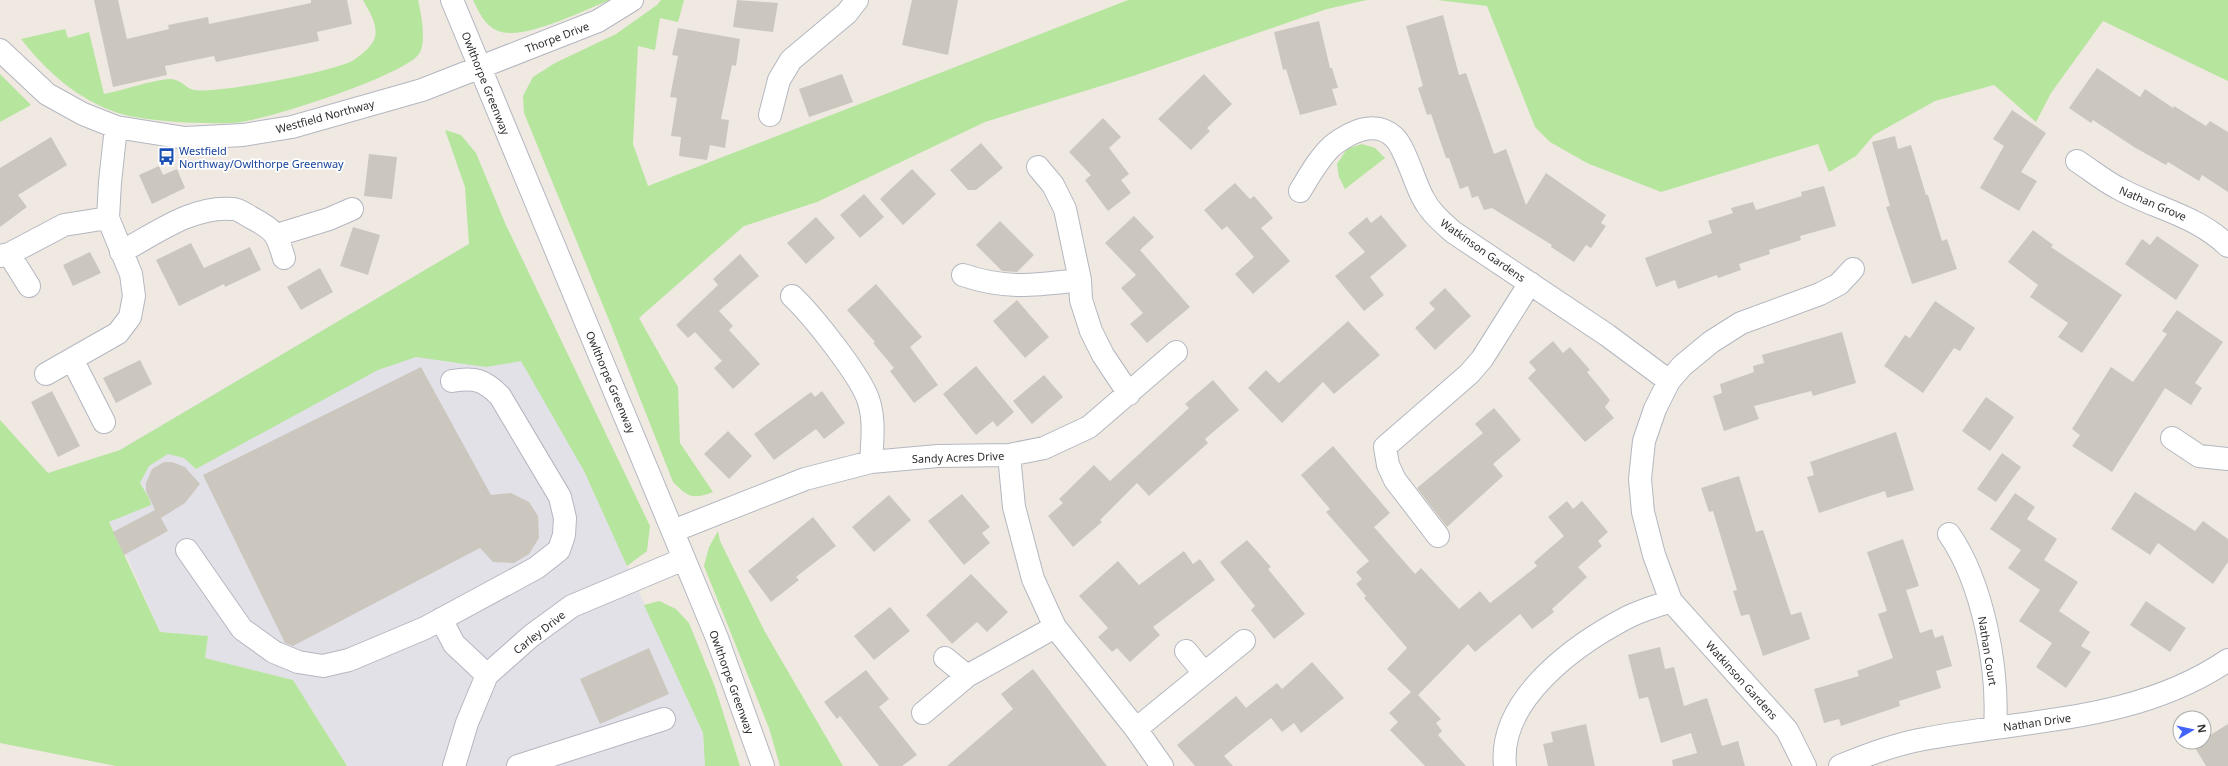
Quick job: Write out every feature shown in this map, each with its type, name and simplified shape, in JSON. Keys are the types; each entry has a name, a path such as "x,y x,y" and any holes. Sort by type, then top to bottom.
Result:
{"street":[{"name":"Owlthorpe Greenway","path":"452,0 717,638 763,766"},
{"name":"Thorpe Drive","path":"479,68 598,21 632,0"},
{"path":"770,115 779,80 791,60 847,13 857,0"},
{"name":"Westfield Northway","path":"0,50 47,94 83,114 116,127 185,138 243,135 300,125 422,90 479,68"},
{"path":"46,374 72,361 118,333 130,317 134,296 131,274 108,218 116,127"},
{"name":"Watkinson Gardens","path":"1300,191 1313,170 1332,147 1362,128 1381,128 1395,138 1423,198 1434,215 1453,232 1607,335 1669,381"},
{"name":"Nathan Grove","path":"2077,161 2118,188 2192,220 2217,236 2228,246"},
{"path":"1038,167 1053,185 1065,209 1080,280 1081,300 1091,331 1103,355 1129,394"},
{"path":"121,252 178,221 210,209 234,209 265,224 277,235 284,258"},
{"path":"277,235 329,220 352,210"},
{"path":"29,286 4,255 64,225 108,218"},
{"name":"Watkinson Gardens","path":"1805,766 1787,730 1671,601 1654,555 1643,512 1640,479 1644,441 1654,409 1669,381 1682,366 1711,342 1742,323 1820,294 1839,284 1852,268"},
{"path":"963,275 986,283 1019,286 1080,280"},
{"name":"Watkinson Gardens","path":"1438,536 1395,480 1388,465 1386,447 1469,374 1482,359 1530,283"},
{"path":"792,296 806,309 855,374 869,401 874,426 871,462"},
{"path":"1010,455 1044,448 1089,427 1176,352"},
{"path":"72,361 104,422"},
{"path":"187,550 242,629 274,652 298,662 323,666 349,660 425,628 536,568 559,550 564,535 565,518 560,497 500,396 487,383 468,378 452,381"},
{"path":"2172,438 2199,456 2228,459"},
{"name":"Sandy Acres Drive","path":"673,531 805,479 871,462 938,456 1010,455 1014,506 1031,572 1054,627 1136,729 1162,766"},
{"name":"Nathan Court","path":"1949,534 1963,553 1975,587 1986,628 1996,708 1995,728"},
{"name":"Carley Drive","path":"454,766 467,723 487,675 531,636 572,606 684,558"},
{"path":"1505,766 1509,728 1524,699 1547,672 1591,639 1629,617 1671,601"},
{"path":"440,619 454,644 487,675"},
{"path":"924,713 968,676 1054,627"},
{"path":"1136,729 1244,641"},
{"path":"1186,651 1204,673"},
{"path":"945,658 968,676"},
{"name":"Nathan Drive","path":"1840,766 1922,739 2117,709 2185,685 2204,676 2228,660"},
{"path":"518,766 664,719"}],"shaded area":[{"path":"469,244 584,471 703,733 705,766 347,766 293,680 205,658 208,636 160,632 130,563 82,472"}],"green space":[{"path":"363,0 418,0 423,35 423,42 419,54 408,63 361,85 300,107 249,121 233,123 191,123 144,118 118,113 89,100 64,83 41,63 21,39 65,29 68,38 89,32 104,94 169,79 176,80 194,90 225,89 322,71 352,61 369,47 374,40 376,32 374,22"},
{"path":"473,0 610,0 554,23 523,32 509,33 498,31 489,25 482,18"},
{"path":"661,0 684,0 678,22 660,18 655,50 638,46 633,144 648,186 1128,0 1367,0 1327,9 1133,76 985,122 817,202 744,226 639,318 678,387 680,443 713,492 700,496 691,496 673,482 609,320 524,113 523,96 533,77 555,63 616,34 657,5"},
{"path":"1437,0 2228,0 2228,81 2103,21 2051,93 2036,122 1994,85 1935,101 1874,135 1856,156 1829,172 1818,144 1661,192 1587,163 1550,142 1535,127 1487,6"},
{"path":"0,74 31,105 0,122"},
{"path":"445,130 461,135 476,153 505,223 650,526 647,551 627,566 584,471 521,361 486,367 416,357 378,370 196,469 184,458 168,454 149,466 140,483 149,498 151,505 109,522 160,632 208,636 205,658 293,680 347,766 116,766 0,743 0,420 48,473 120,450 469,244 465,187"},
{"path":"1362,144 1375,148 1385,158 1345,189 1339,177 1337,164 1347,149"},
{"path":"718,531 720,541 765,632 843,766 780,766 769,728 704,566 709,547"},
{"path":"659,601 676,609 689,623 715,687 740,766 705,766 703,733 644,605"}],"building":[{"path":"94,0 118,0 127,39 169,29 168,25 208,17 209,24 311,3 311,0 347,0 352,24 317,32 319,41 216,62 214,56 165,66 167,75 113,87"},
{"path":"737,0 778,3 773,32 733,27"},
{"path":"912,0 958,0 948,55 902,45"},
{"path":"1443,15 1459,75 1466,73 1494,154 1506,149 1526,205 1546,173 1606,215 1601,223 1606,226 1591,248 1586,245 1574,262 1551,247 1552,245 1492,208 1484,210 1478,196 1472,198 1468,186 1460,189 1449,158 1446,158 1431,114 1427,115 1418,88 1423,86 1406,26"},
{"path":"1319,21 1330,68 1332,68 1338,88 1332,89 1337,105 1300,115 1286,69 1283,70 1274,32"},
{"path":"678,28 740,39 736,66 732,65 721,119 729,120 725,148 710,145 707,160 679,156 681,137 671,136 677,98 670,97 678,56 672,55"},
{"path":"2097,68 2140,97 2145,89 2173,108 2174,106 2206,126 2210,121 2228,132 2228,192 2202,175 2199,181 2168,162 2166,165 2134,147 2093,120 2091,123 2069,108"},
{"path":"842,74 853,102 809,117 799,89"},
{"path":"1204,74 1232,104 1207,128 1210,131 1191,150 1158,119"},
{"path":"2012,110 2046,133 2021,172 2037,181 2019,211 1980,188 2004,146 1993,139"},
{"path":"1103,118 1121,137 1109,148 1129,174 1121,180 1131,193 1108,211 1085,180 1091,175 1069,152"},
{"path":"1895,136 1898,149 1911,145 1942,241 1947,239 1957,269 1912,284 1886,207 1890,206 1872,142"},
{"path":"51,137 67,165 18,195 27,207 0,227 0,168"},
{"path":"981,143 1003,168 976,190 968,190 950,170"},
{"path":"369,154 397,157 392,199 364,196"},
{"path":"159,166 163,175 177,169 185,188 152,204 139,175"},
{"path":"912,169 936,194 903,225 880,199"},
{"path":"1235,183 1250,199 1254,196 1273,218 1261,228 1290,261 1253,294 1235,274 1254,257 1227,226 1222,230 1204,210"},
{"path":"1824,186 1836,226 1800,236 1801,240 1769,250 1770,254 1739,264 1741,270 1718,278 1717,275 1678,289 1675,280 1656,287 1645,258 1712,233 1708,221 1733,213 1731,208 1753,202 1756,210 1802,196 1801,192"},
{"path":"864,194 884,217 860,238 840,215"},
{"path":"1381,215 1407,246 1370,277 1384,295 1364,311 1335,276 1365,252 1348,233 1367,217 1371,223"},
{"path":"1134,216 1154,237 1140,250 1190,307 1147,343 1130,324 1143,313 1121,288 1136,275 1105,243"},
{"path":"816,217 835,238 806,264 787,243"},
{"path":"1000,221 1034,255 1017,272 1002,271 976,245"},
{"path":"353,227 380,235 368,275 340,266"},
{"path":"2033,230 2053,245 2051,247 2122,295 2082,353 2058,337 2068,323 2030,297 2038,285 2008,262"},
{"path":"2157,236 2199,265 2176,300 2125,264 2142,239 2150,245"},
{"path":"191,243 204,268 250,247 261,270 225,287 224,284 179,306 156,260"},
{"path":"90,252 101,273 73,286 63,265"},
{"path":"740,254 759,276 719,311 733,326 729,330 760,364 733,389 714,368 722,361 695,332 688,338 676,325 718,285 713,279"},
{"path":"320,268 333,292 301,310 287,287"},
{"path":"876,284 922,337 910,347 938,385 914,403 890,371 894,368 873,343 875,342 847,310"},
{"path":"1445,288 1471,316 1435,350 1415,328 1435,309 1429,303"},
{"path":"1017,300 1049,337 1025,358 993,321"},
{"path":"1935,301 1975,328 1960,351 1954,348 1923,393 1884,366 1905,335 1910,338"},
{"path":"2177,310 2223,342 2195,383 2202,388 2191,405 2165,388 2112,472 2072,446 2080,435 2072,429 2111,367 2133,382 2167,334 2162,331"},
{"path":"1348,321 1380,355 1334,394 1323,382 1282,423 1248,388 1266,370 1279,383"},
{"path":"1842,332 1856,383 1813,396 1811,391 1754,406 1759,419 1724,431 1713,396 1722,393 1720,384 1754,372 1753,366 1764,363 1762,355"},
{"path":"1553,341 1563,353 1570,347 1590,370 1587,372 1610,400 1605,407 1614,418 1585,442 1528,378 1536,370 1529,362"},
{"path":"140,360 152,384 116,403 103,378"},
{"path":"976,366 1014,412 997,427 993,421 976,435 943,394"},
{"path":"421,367 491,495 511,493 529,502 538,516 539,538 529,554 514,563 493,562 480,548 293,646 285,643 203,475"},
{"path":"1044,375 1063,397 1032,424 1013,401"},
{"path":"1213,380 1239,410 1205,439 1208,443 1149,496 1137,483 1100,520 1102,522 1073,547 1048,516 1063,503 1059,499 1094,465 1110,481 1189,408 1185,404"},
{"path":"52,391 80,446 58,457 31,402"},
{"path":"822,391 845,423 824,439 816,429 774,460 754,434 811,392 815,397"},
{"path":"1986,397 2014,417 1990,451 1962,431"},
{"path":"1494,408 1521,440 1493,464 1503,476 1447,527 1417,488 1483,433 1475,424"},
{"path":"728,431 752,456 729,479 704,454"},
{"path":"1896,432 1914,490 1887,498 1885,491 1819,513 1807,477 1814,475 1810,462"},
{"path":"1333,446 1390,513 1374,527 1415,574 1421,568 1459,609 1480,591 1490,603 1537,566 1534,562 1564,536 1548,517 1567,501 1573,509 1582,501 1608,532 1598,541 1602,546 1578,567 1587,577 1552,609 1554,612 1532,629 1520,614 1475,652 1468,644 1418,695 1441,719 1436,723 1442,731 1438,735 1466,766 1425,766 1390,730 1398,722 1389,713 1411,692 1387,669 1407,648 1364,598 1366,596 1356,584 1362,579 1356,572 1369,561 1326,512 1330,509 1301,475"},
{"path":"2002,453 2021,467 1996,502 1977,489"},
{"path":"164,462 172,462 185,467 200,484 185,503 161,518 168,531 124,555 113,532 155,510 146,491 146,483 152,469"},
{"path":"1739,476 1756,532 1763,530 1791,615 1801,612 1810,639 1763,656 1749,614 1741,616 1733,591 1737,590 1713,511 1709,512 1701,488"},
{"path":"2135,492 2195,531 2203,521 2228,539 2228,562 2213,584 2158,543 2150,555 2111,529"},
{"path":"2015,493 2035,507 2027,519 2057,539 2044,560 2078,582 2059,611 2090,632 2081,646 2091,652 2066,688 2036,667 2052,643 2019,621 2040,590 2008,568 2021,550 1990,529"},
{"path":"962,494 990,527 982,533 990,543 964,565 928,521"},
{"path":"889,495 911,520 874,552 852,527"},
{"path":"813,517 836,546 796,577 799,580 771,602 748,571"},
{"path":"1903,539 1919,586 1906,590 1920,633 1932,629 1935,638 1943,635 1952,666 1936,671 1941,688 1899,701 1900,706 1841,726 1839,719 1824,723 1814,689 1859,676 1857,671 1893,658 1878,614 1887,611 1867,552"},
{"path":"1247,540 1271,567 1268,569 1305,614 1274,639 1251,610 1255,606 1220,562"},
{"path":"1184,551 1193,564 1200,559 1215,580 1153,627 1160,635 1130,662 1117,648 1112,652 1098,637 1108,628 1079,596 1118,561 1139,585"},
{"path":"971,574 1008,612 987,632 977,622 952,644 926,615"},
{"path":"2146,601 2186,628 2170,652 2130,625"},
{"path":"890,607 910,631 874,660 854,636"},
{"path":"1660,647 1665,669 1674,667 1684,706 1707,698 1722,746 1738,741 1745,766 1673,766 1672,760 1697,753 1691,733 1661,743 1648,697 1639,699 1628,655"},
{"path":"649,648 669,694 600,724 580,679"},
{"path":"1312,662 1344,698 1301,733 1294,723 1282,732 1271,718 1224,756 1233,766 1195,766 1177,745 1236,696 1246,708 1277,683 1282,689"},
{"path":"1033,669 1107,766 947,766 1013,709 1001,694"},
{"path":"866,670 889,699 879,707 917,755 902,766 879,766 840,716 837,719 824,702"},
{"path":"1586,724 1595,766 1548,766 1543,744 1553,742 1551,732"},
{"path":"2228,724 2228,766 2206,766 2196,750 2212,750 2212,734"}],"place":[{"name":"Westfield Northway/Owlthorpe Greenway","path":"166,156"}]}
